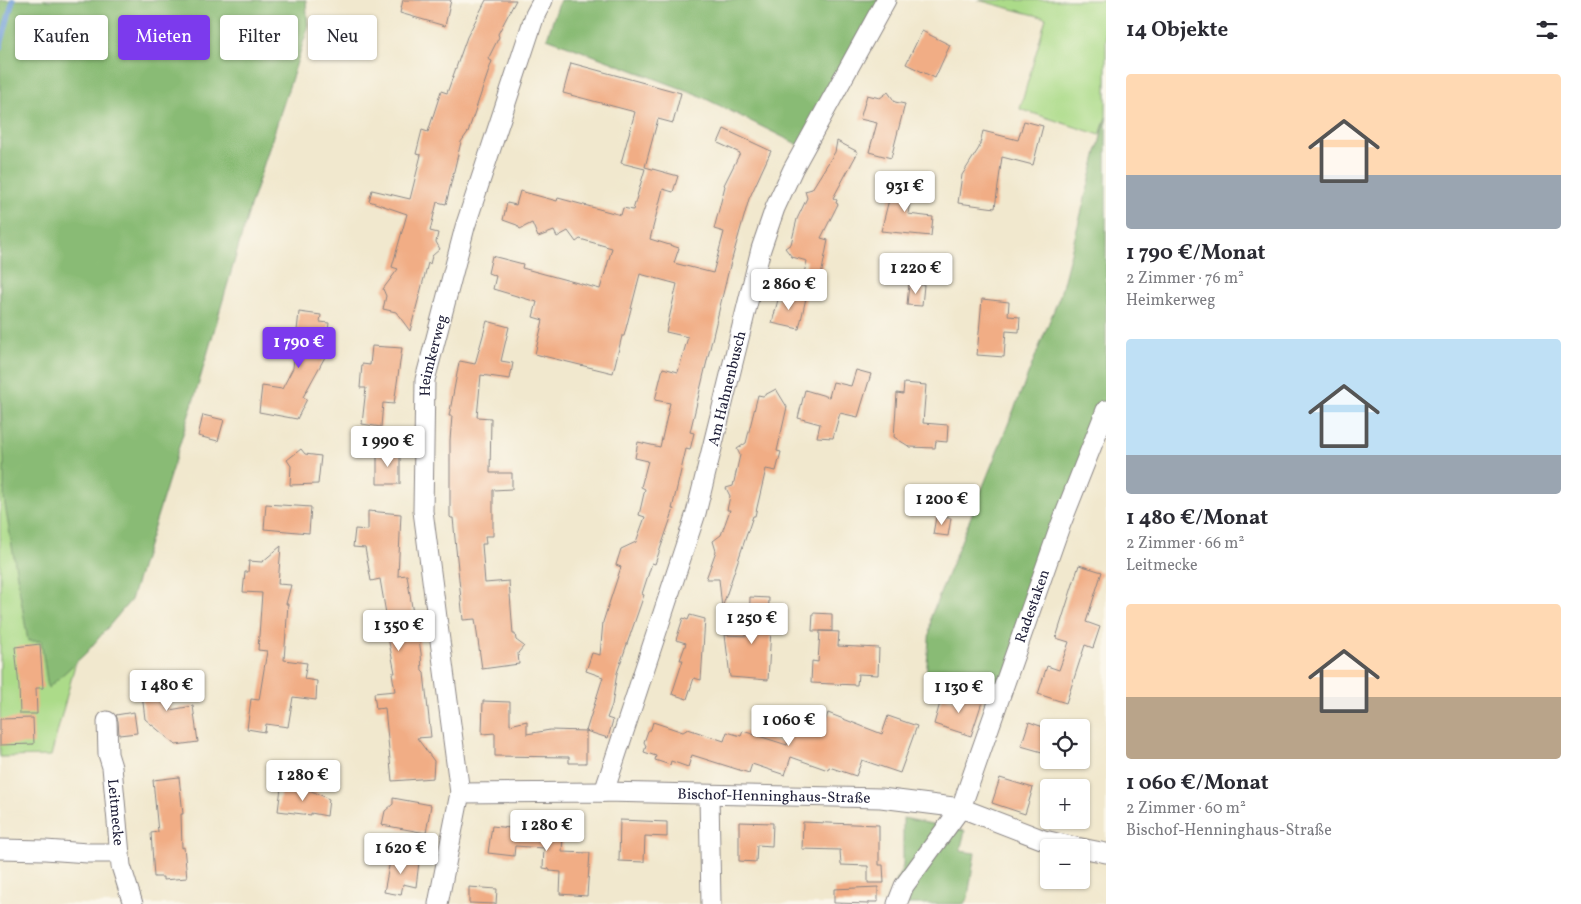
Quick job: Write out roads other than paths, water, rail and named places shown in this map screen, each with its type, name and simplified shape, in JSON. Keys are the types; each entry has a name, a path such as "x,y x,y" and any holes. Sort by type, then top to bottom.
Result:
{"street":[{"name":"Heimkerweg","path":"438,904 460,793 423,511 425,380 465,227 535,16 543,0"},
{"name":"Am Hahnenbusch","path":"604,792 696,513 761,249 775,208 793,169 886,0"},
{"name":"Radestaken","path":"897,904 904,886 961,808 1056,538 1106,410"},
{"name":"Leitmecke","path":"108,721 108,754 112,767 121,866 133,904"},
{"name":"Bischof-Henninghaus-Straße","path":"460,793 604,792 881,798 961,808 1041,839"},
{"path":"709,795 711,904"},
{"path":"0,850 120,853"},
{"name":"Bischof-Henninghaus-Straße","path":"1090,850 1106,853"}],"waterway":[{"name":"Leitmecke","path":"0,48 13,0"}]}
